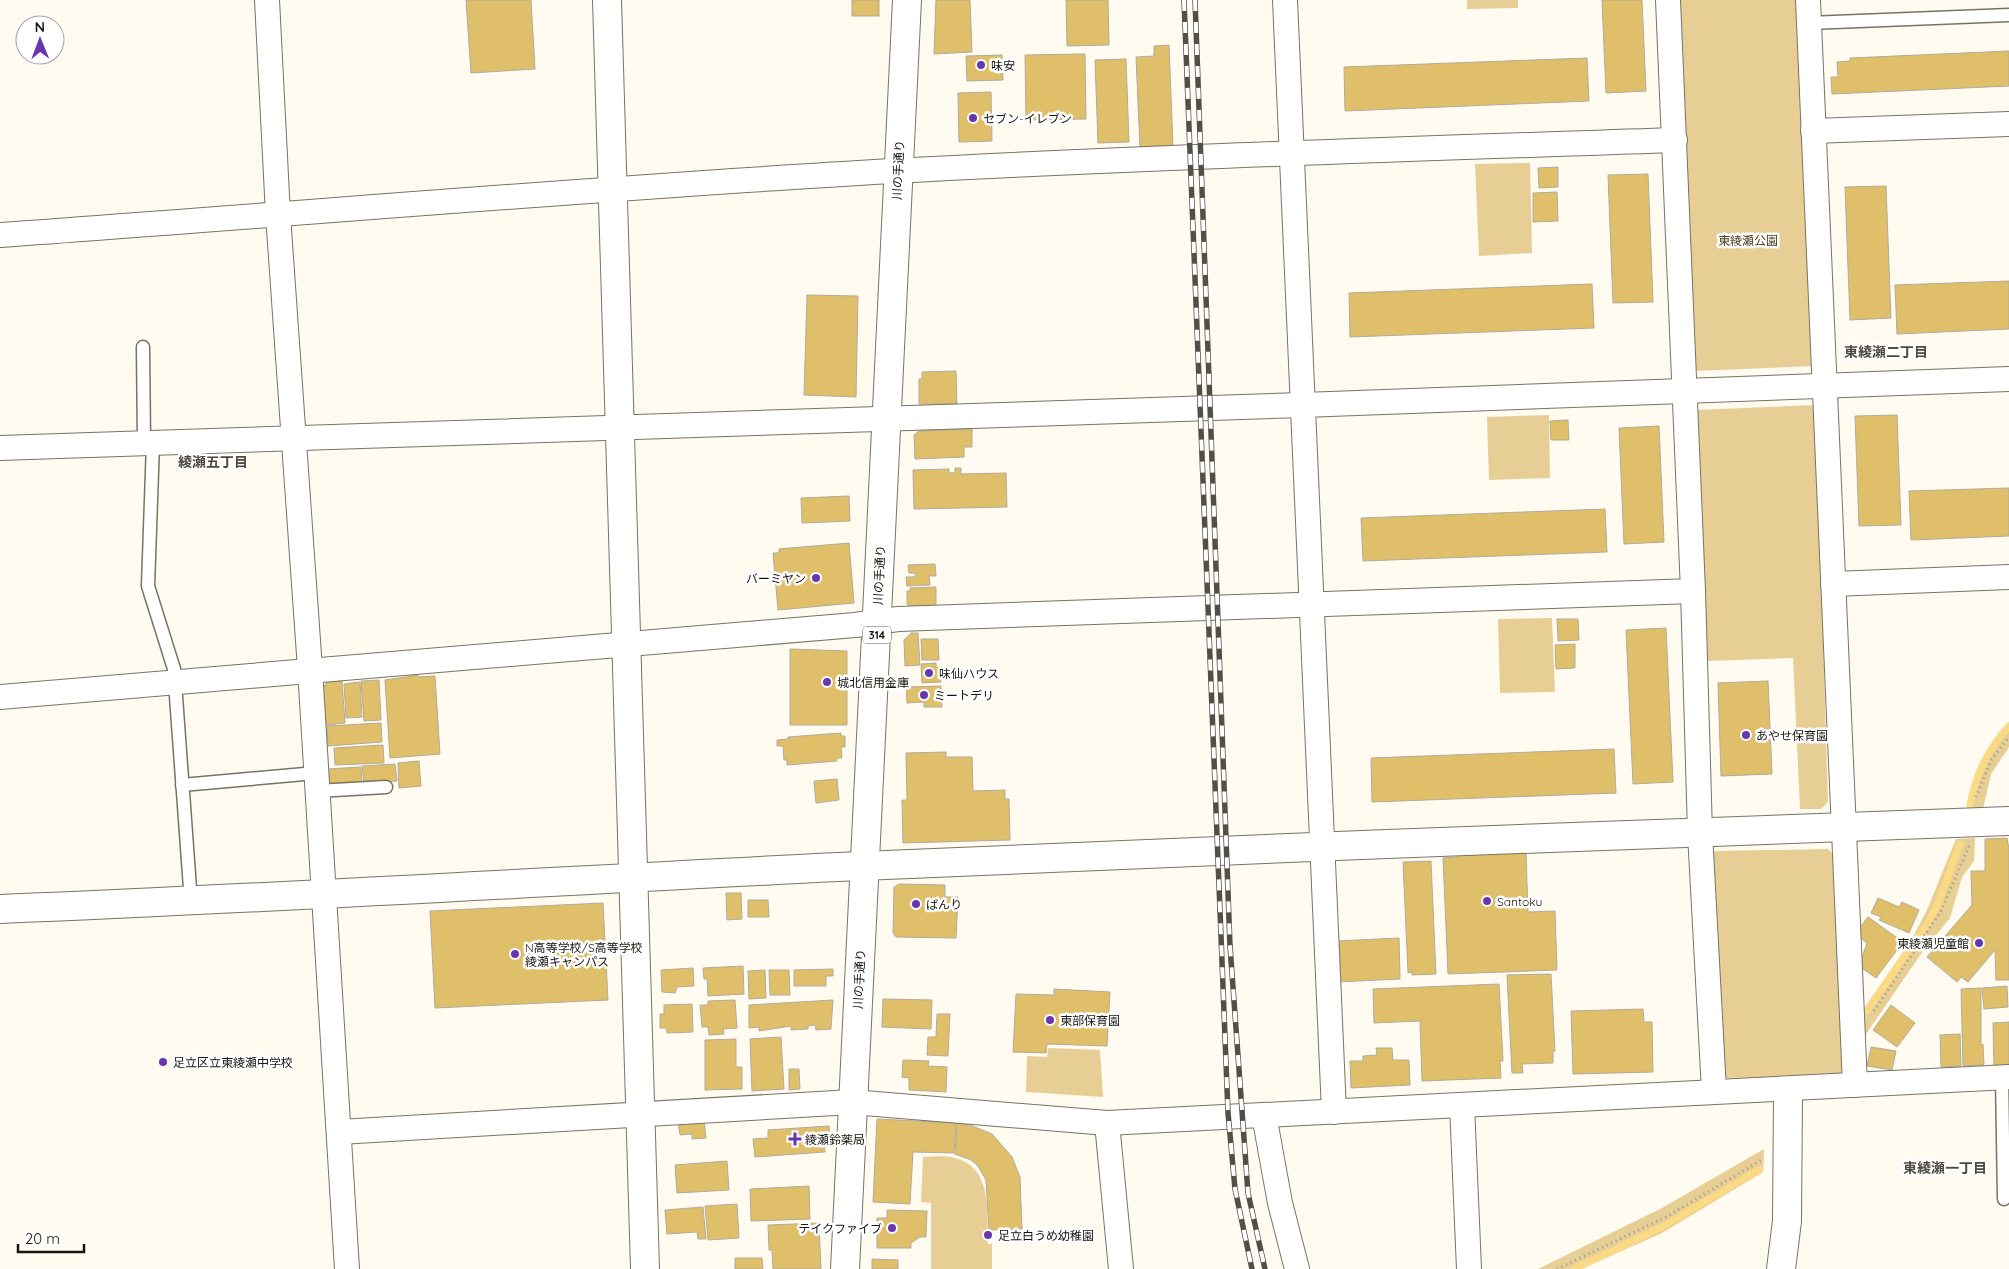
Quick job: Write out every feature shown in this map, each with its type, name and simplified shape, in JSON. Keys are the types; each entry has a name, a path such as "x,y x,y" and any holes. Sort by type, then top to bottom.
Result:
{"street":[{"path":"267,0 278,215 295,439 347,1269"},
{"path":"607,0 645,1269"},
{"name":"川の手通り","path":"845,1269 907,0"},
{"path":"1285,0 1334,1112"},
{"path":"1668,0 1693,591 1700,833 1714,1091"},
{"path":"1808,0 1826,386 1841,827 1855,1085"},
{"path":"1814,131 2009,124"},
{"path":"0,235 613,189 898,171 1292,153 1675,140"},
{"path":"0,448 1303,405 2009,379"},
{"path":"1833,584 2009,577"},
{"path":"0,697 877,622 1311,604 1693,591"},
{"path":"0,909 190,902 865,866 2009,821"},
{"path":"339,1132 852,1102 1107,1123 1714,1091 1787,1093 1855,1085 2005,1077"},
{"path":"1781,1269 1787,1221 1789,1148 1787,1093"},
{"path":"1462,1105 1469,1269"},
{"path":"1264,1115 1280,1203 1298,1269"},
{"path":"1107,1123 1121,1269"}],"lane":[{"path":"1809,23 2009,15"},
{"path":"143,347 148,443 148,586 174,669 190,902"},
{"path":"182,785 317,782 386,787"},
{"path":"2004,1199 2005,1077"}],"path":[{"path":"1853,1039 1941,911 1969,846 1974,801 1991,760 2009,738"},
{"path":"1556,1269 1668,1216 1758,1162 1789,1148"}],"green space":[{"path":"1467,0 1518,0 1518,8 1467,9"},
{"name":"東綾瀬公園","path":"1678,0 1798,0 1813,366 1693,371"},
{"path":"1530,163 1532,253 1479,256 1475,164"},
{"path":"1816,405 1828,802 1821,809 1800,809 1793,658 1707,661 1696,410"},
{"path":"1549,415 1550,478 1489,480 1487,417"},
{"path":"1552,618 1555,692 1500,693 1498,619"},
{"path":"2009,722 2009,747 1991,774 1983,809 1967,810 1973,786 1986,752 2000,731"},
{"path":"1975,838 1974,861 1962,877 1950,918 1923,951 1862,1040 1861,1013 1912,939 1927,910 1956,839"},
{"path":"1828,849 1834,855 1847,1066 1839,1075 1727,1078 1721,1073 1711,857 1715,851"},
{"path":"1048,1048 1100,1050 1103,1097 1026,1092 1027,1056 1047,1057"},
{"path":"1764,1149 1763,1172 1662,1233 1581,1269 1538,1269 1662,1208"},
{"path":"943,1156 954,1158 967,1163 976,1171 982,1181 985,1193 988,1244 992,1244 992,1269 931,1269 931,1203 921,1202 923,1157"}],"building":[{"path":"466,0 531,0 535,69 471,73"},
{"path":"852,0 879,0 879,16 852,16"},
{"path":"936,0 970,0 972,52 934,54"},
{"path":"1066,0 1108,0 1109,45 1067,46"},
{"path":"1602,0 1642,0 1646,91 1606,93"},
{"path":"1169,45 1173,146 1140,147 1136,57 1154,56 1154,46"},
{"path":"2009,51 2009,86 1832,94 1831,77 1838,77 1837,62 1850,61 1850,58"},
{"path":"1085,54 1086,119 1026,120 1025,55"},
{"path":"1002,55 1003,80 967,81 966,56"},
{"path":"1587,58 1589,101 1345,111 1344,67"},
{"path":"1126,59 1129,142 1098,143 1095,60"},
{"path":"991,92 992,141 959,142 958,93"},
{"path":"1558,167 1558,187 1539,188 1538,168"},
{"path":"1648,174 1653,302 1613,303 1608,175"},
{"path":"1886,186 1891,318 1850,320 1845,187"},
{"path":"1557,192 1558,221 1533,222 1533,193"},
{"path":"2009,281 2009,329 1897,334 1895,285"},
{"path":"1592,284 1594,328 1350,337 1349,293"},
{"path":"807,295 858,296 856,397 804,395"},
{"path":"956,371 957,404 919,404 919,379 922,379 922,372"},
{"path":"1897,415 1901,525 1859,526 1855,416"},
{"path":"1568,420 1569,440 1551,440 1550,421"},
{"path":"1659,426 1664,542 1624,544 1619,428"},
{"path":"972,429 972,447 964,447 964,457 915,459 914,435 919,431"},
{"path":"955,468 961,468 961,474 1006,473 1007,507 914,509 913,470 949,469 949,473 955,473"},
{"path":"2009,488 2009,536 1911,540 1909,491"},
{"path":"849,496 850,521 802,523 801,498"},
{"path":"1605,509 1607,552 1363,561 1361,518"},
{"path":"849,543 854,603 778,610 773,553 779,553 779,549"},
{"path":"935,564 936,576 929,576 930,585 907,586 906,577 915,577 915,573 909,573 908,565"},
{"path":"936,587 936,609 912,609 907,604 907,591 910,591 910,588"},
{"path":"1557,619 1578,619 1579,640 1558,641"},
{"path":"1666,628 1673,782 1633,784 1626,630"},
{"path":"911,633 918,633 920,665 905,666 904,640"},
{"path":"921,639 938,639 939,660 922,660"},
{"path":"1575,644 1575,668 1556,669 1555,645"},
{"path":"790,649 847,651 847,725 790,725"},
{"path":"936,663 936,667 940,667 941,682 922,683 921,664"},
{"path":"418,675 418,677 435,676 440,754 390,758 385,680"},
{"path":"379,680 381,720 364,721 361,681"},
{"path":"342,681 345,723 326,725 323,688 327,682"},
{"path":"1768,681 1772,774 1721,776 1718,683"},
{"path":"360,682 362,717 346,718 344,684"},
{"path":"941,686 942,707 924,707 924,702 907,703 906,687"},
{"path":"381,723 382,742 328,746 327,726"},
{"path":"841,733 841,736 845,736 845,747 841,747 842,758 837,758 837,761 787,765 787,760 784,760 783,746 777,746 777,740 788,739 788,737"},
{"path":"383,745 384,763 335,765 334,748"},
{"path":"1614,749 1616,793 1372,802 1371,758"},
{"path":"946,752 946,757 972,757 973,791 1005,790 1005,799 1009,799 1010,840 903,843 902,800 907,800 906,753"},
{"path":"419,761 421,786 399,788 398,763"},
{"path":"395,764 397,781 364,784 362,766"},
{"path":"361,767 362,784 329,785 328,769"},
{"path":"837,779 839,800 816,803 814,781"},
{"path":"2007,838 2009,849 2009,980 1996,980 1995,950 1968,982 1961,977 1957,982 1927,957 1972,905 1971,871 1985,871 1985,839"},
{"path":"1526,852 1528,912 1555,911 1557,970 1448,974 1443,858 1458,857 1458,855"},
{"path":"1431,861 1436,974 1412,975 1412,972 1408,973 1403,862"},
{"path":"899,884 945,885 945,897 958,897 956,938 896,937 893,933 894,887"},
{"path":"726,893 741,893 742,919 727,920"},
{"path":"1878,898 1899,907 1902,902 1919,910 1909,933 1879,920 1881,917 1871,913"},
{"path":"748,900 768,900 769,917 748,917"},
{"path":"603,903 608,1000 435,1008 430,911"},
{"path":"1868,917 1903,942 1876,978 1859,966 1867,943 1855,934"},
{"path":"1399,938 1400,979 1337,982 1336,941"},
{"path":"743,966 744,994 708,996 707,979 704,979 703,968"},
{"path":"693,968 694,986 677,987 675,993 662,992 661,970"},
{"path":"833,969 833,976 826,976 826,986 794,986 794,970"},
{"path":"765,970 766,998 749,999 748,971"},
{"path":"769,970 789,970 790,995 770,995"},
{"path":"1551,974 1555,1051 1553,1051 1553,1063 1522,1064 1523,1073 1512,1073 1507,975"},
{"path":"1499,984 1503,1061 1500,1061 1501,1078 1422,1081 1420,1021 1374,1023 1373,989"},
{"path":"2007,986 2008,1007 1984,1009 1982,988"},
{"path":"1981,988 1981,1045 1983,1044 1984,1065 1963,1066 1961,989"},
{"path":"1054,989 1110,992 1107,1046 1047,1044 1046,1053 1013,1052 1016,994 1054,995"},
{"path":"883,999 932,1000 931,1029 882,1027"},
{"path":"735,1000 737,1028 723,1029 724,1034 709,1035 708,1027 702,1027 700,1005 708,1005 708,1001"},
{"path":"833,1000 831,1029 816,1030 815,1025 808,1026 808,1029 791,1030 791,1026 759,1031 759,1027 749,1028 749,1005"},
{"path":"692,1004 693,1032 667,1033 666,1028 660,1028 660,1014 664,1014 664,1005"},
{"path":"1891,1005 1915,1023 1897,1047 1873,1030"},
{"path":"1643,1009 1644,1022 1652,1022 1653,1072 1573,1074 1571,1011"},
{"path":"937,1014 950,1014 948,1056 927,1055 928,1037 936,1037"},
{"path":"2009,1022 2009,1068 1994,1069 1993,1023"},
{"path":"1960,1034 1961,1066 1941,1067 1940,1035"},
{"path":"781,1037 784,1089 752,1091 750,1039"},
{"path":"736,1039 736,1067 742,1067 742,1089 705,1090 705,1040"},
{"path":"1871,1047 1896,1051 1892,1070 1867,1066"},
{"path":"1376,1048 1392,1048 1393,1060 1409,1060 1410,1085 1351,1088 1350,1061 1363,1061 1363,1056 1377,1055"},
{"path":"903,1060 929,1061 928,1066 947,1067 946,1092 909,1090 909,1078 902,1077"},
{"path":"789,1069 799,1069 800,1089 789,1090"},
{"path":"877,1119 956,1123 954,1153 913,1152 910,1204 873,1202"},
{"path":"704,1120 706,1138 692,1139 692,1134 680,1135 678,1122"},
{"path":"957,1123 970,1125 992,1134 1012,1157 1020,1177 1022,1229 989,1230 986,1180 978,1166 971,1160 955,1154"},
{"path":"829,1126 830,1140 824,1140 825,1152 755,1157 753,1139 768,1138 768,1130"},
{"path":"727,1161 729,1190 677,1193 675,1165"},
{"path":"809,1186 810,1219 751,1221 750,1189"},
{"path":"737,1204 739,1238 708,1240 705,1206"},
{"path":"703,1207 706,1239 698,1239 697,1232 667,1234 665,1210"},
{"path":"887,1210 927,1211 926,1237 920,1237 911,1243 911,1248 877,1248 877,1218 887,1218"},
{"path":"819,1223 821,1269 773,1269 772,1250 769,1250 768,1225"},
{"path":"735,1258 762,1258 763,1269 735,1269"},
{"path":"872,1259 898,1260 898,1269 872,1269"}],"waterway":[{"path":"1970,805 1979,772 1989,753 2009,726"},
{"path":"1867,1011 1929,921 1937,906 1960,844"},
{"path":"1574,1269 1662,1227 1760,1169"}],"railway":[{"path":"1184,0 1228,1113 1235,1189 1252,1269"},
{"path":"1195,0 1230,946 1248,1193 1265,1269"}],"place":[{"name":"味安","path":"981,65"},
{"name":"セブン-イレブン","path":"973,118"},
{"name":"バーミヤン","path":"816,578"},
{"name":"味仙ハウス","path":"929,673"},
{"name":"城北信用金庫","path":"827,682"},
{"name":"ミートデリ","path":"924,695"},
{"name":"あやせ保育園","path":"1746,735"},
{"name":"Santoku","path":"1487,901"},
{"name":"ばんり","path":"916,904"},
{"name":"東綾瀬児童館","path":"1979,943"},
{"name":"N高等学校/S高等学校 綾瀬キャンパス","path":"515,954"},
{"name":"東部保育園","path":"1050,1020"},
{"name":"足立区立東綾瀬中学校","path":"163,1062"},
{"name":"綾瀬鈴薬局","path":"795,1139"},
{"name":"テイクファイブ","path":"892,1228"},
{"name":"足立白うめ幼稚園","path":"988,1235"}],"district":[{"name":"東綾瀬二丁目","path":"1886,352"},
{"name":"綾瀬五丁目","path":"213,462"},
{"name":"東綾瀬一丁目","path":"1945,1168"}]}
